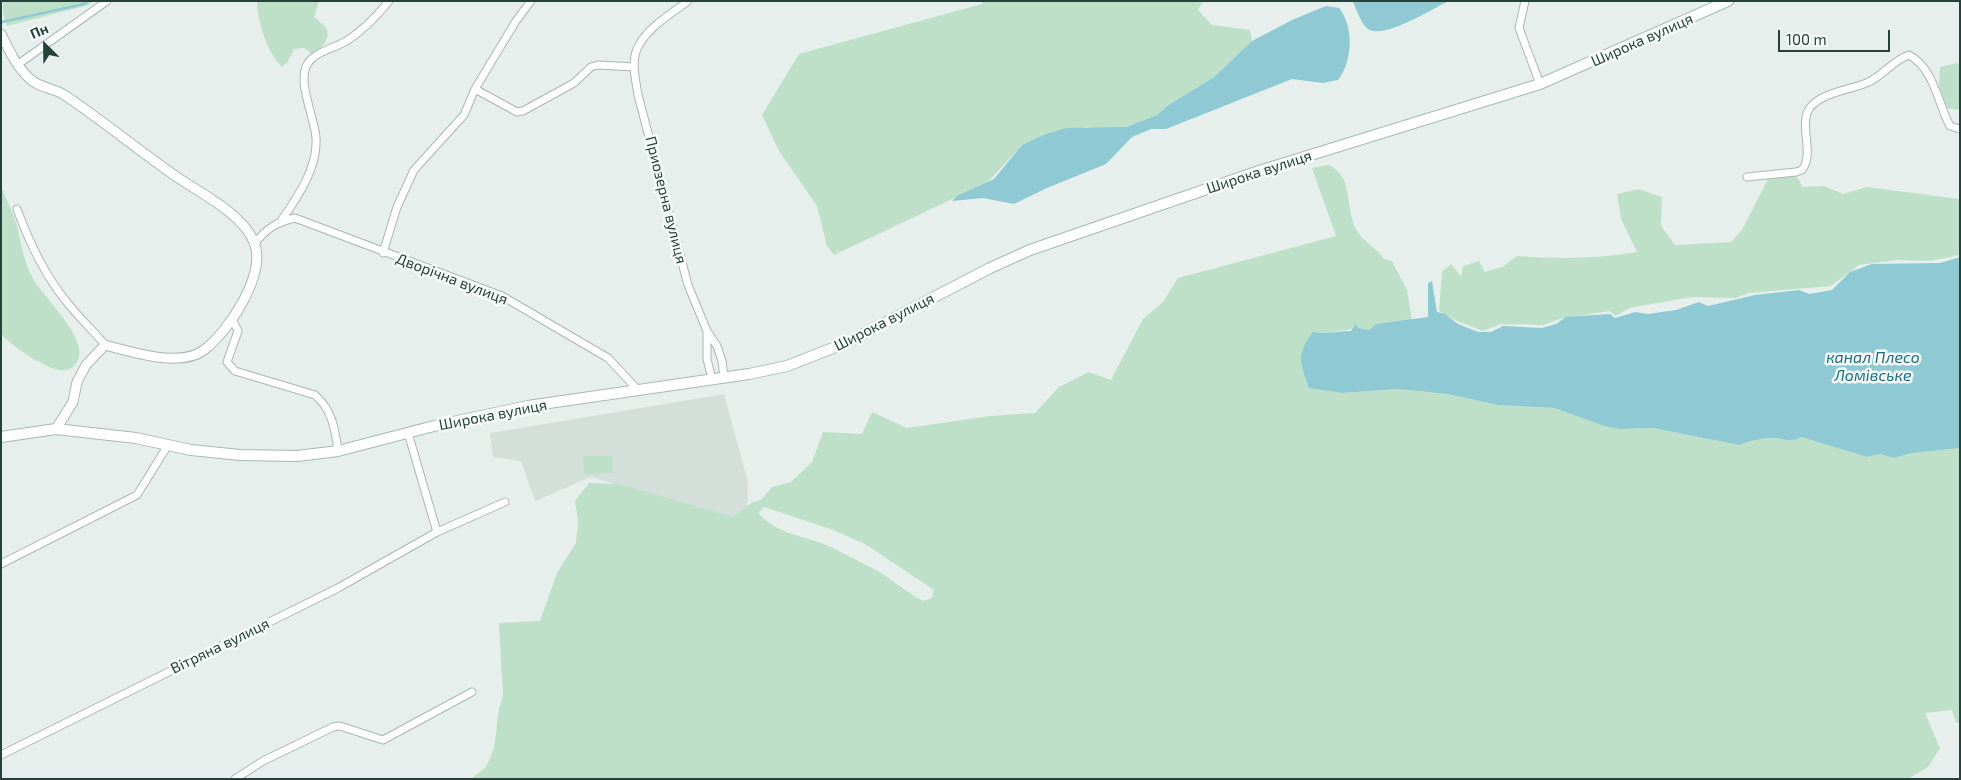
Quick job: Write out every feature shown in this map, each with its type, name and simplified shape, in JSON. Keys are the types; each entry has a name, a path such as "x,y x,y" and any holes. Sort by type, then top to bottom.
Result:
{"main road":[{"name":"Широка вулиця","path":"1,437 56,429 106,433 191,450 269,456 297,456 338,450 528,406 787,366 848,342 990,268 1039,246 1259,171 1540,84 1728,1"}],"street":[{"path":"17,65 107,1"},
{"path":"255,243 267,228 281,221 296,199 310,171 315,153 316,139 304,77 308,63 316,56 347,41 377,16 390,1"},
{"path":"383,253 397,207 414,170 464,115 475,89 531,1"},
{"path":"475,89 517,112 523,111 574,83 591,67 598,65 634,67 637,49 651,30 688,1"},
{"path":"1525,1 1519,28 1540,84"},
{"path":"1,34 17,65 30,80 61,93 238,220 255,243 255,267 249,291 232,321 204,350 192,356 149,357 105,344 67,304 51,281 32,246 18,209"},
{"path":"1747,177 1802,170 1807,156 1806,116 1812,105 1827,96 1875,80 1896,61 1909,55 1918,62 1932,82 1950,126 1960,129"},
{"name":"Приозерна вулиця","path":"634,67 638,96 688,285 707,331 720,354 724,377"},
{"name":"Дворічна вулиця","path":"281,221 295,218 383,253 502,296 608,358 637,389"},
{"path":"232,321 238,331 227,362 235,371 315,395 325,403 331,415 338,450"},
{"path":"707,331 707,359 712,379"},
{"path":"56,429 73,402 77,382 86,365 105,344"},
{"path":"408,433 437,532"},
{"path":"1,564 137,495 168,445"},
{"name":"Вітряна вулиця","path":"1,755 338,588 437,532 505,502"},
{"path":"235,779 263,761 340,726 383,740 472,692"}],"shaded area":[{"path":"724,394 748,482 747,522 591,477 535,501 521,461 493,457 490,433"}],"green space":[{"path":"3,1 93,1 89,5 7,26 3,13"},
{"path":"257,1 319,1 314,17 326,28 327,40 319,50 312,54 304,48 294,49 287,63 282,67 272,54 264,37"},
{"path":"982,1 1203,1 1198,10 1212,25 1250,30 1252,41 1214,77 1167,106 1157,115 1126,127 1099,129 1086,127 1022,145 988,182 834,255 827,246 817,206 779,151 762,115 799,54 982,4"},
{"path":"1957,63 1960,65 1960,110 1947,108 1939,86 1940,67"},
{"path":"1329,165 1343,178 1354,225 1359,234 1384,259 1392,261 1407,290 1412,320 1376,324 1369,330 1353,329 1322,334 1343,393 1397,389 1447,394 1498,405 1554,408 1604,426 1620,429 1653,428 1739,445 1765,439 1791,440 1801,437 1867,457 1880,454 1894,458 1912,453 1960,448 1960,724 1956,722 1952,710 1925,713 1940,748 1928,767 1908,779 471,779 486,767 494,749 499,709 503,695 499,623 540,621 557,573 576,543 578,521 575,501 589,483 620,484 733,517 753,502 761,500 772,487 791,482 812,462 823,432 862,434 872,412 907,428 990,416 1035,413 1059,387 1089,372 1111,380 1143,319 1163,302 1178,278 1336,236 1312,168","holes":["764,507 833,530 865,544 934,590 932,598 923,601 889,578 842,552 781,530 758,513"]},
{"path":"1796,176 1803,187 1824,186 1843,194 1867,187 1960,199 1960,255 1930,261 1897,260 1859,265 1831,286 1749,293 1736,298 1692,297 1629,308 1616,316 1609,311 1560,319 1544,325 1501,324 1483,331 1457,321 1439,311 1442,272 1451,264 1461,277 1463,266 1479,261 1485,272 1502,267 1517,256 1577,258 1637,252 1621,219 1617,194 1638,189 1662,197 1661,226 1675,245 1731,242 1742,230 1768,179"},
{"path":"1,187 15,221 29,271 37,285 66,321 79,347 79,358 73,367 69,369 57,370 41,363 19,349 1,334"},
{"path":"583,456 613,456 613,473 584,474"}],"water":[{"path":"1449,1 1409,22 1385,30 1375,31 1366,27 1353,2"},
{"path":"1326,6 1339,8 1344,16 1349,34 1350,44 1347,63 1338,80 1323,83 1292,79 1166,129 1151,129 1132,137 1106,164 1047,188 1014,204 983,198 952,201 957,196 994,179 1022,145 1046,134 1066,128 1126,127 1157,115 1167,106 1214,77 1252,41 1294,19"},
{"name":"канал Плесо Ломівське","path":"1960,257 1960,448 1912,453 1894,458 1880,454 1867,457 1801,437 1791,440 1765,439 1739,445 1653,428 1620,429 1604,426 1554,408 1498,405 1447,394 1397,389 1343,393 1309,388 1303,372 1302,353 1313,332 1351,331 1356,324 1358,328 1369,330 1376,324 1428,317 1428,283 1432,281 1437,312 1445,314 1458,324 1478,332 1491,332 1503,326 1542,328 1556,324 1566,317 1610,314 1615,318 1635,312 1648,314 1676,310 1699,302 1708,306 1755,295 1799,290 1809,294 1832,290 1850,272 1872,264 1940,263"}],"waterway":[{"path":"2,22 84,4 88,1"}]}
